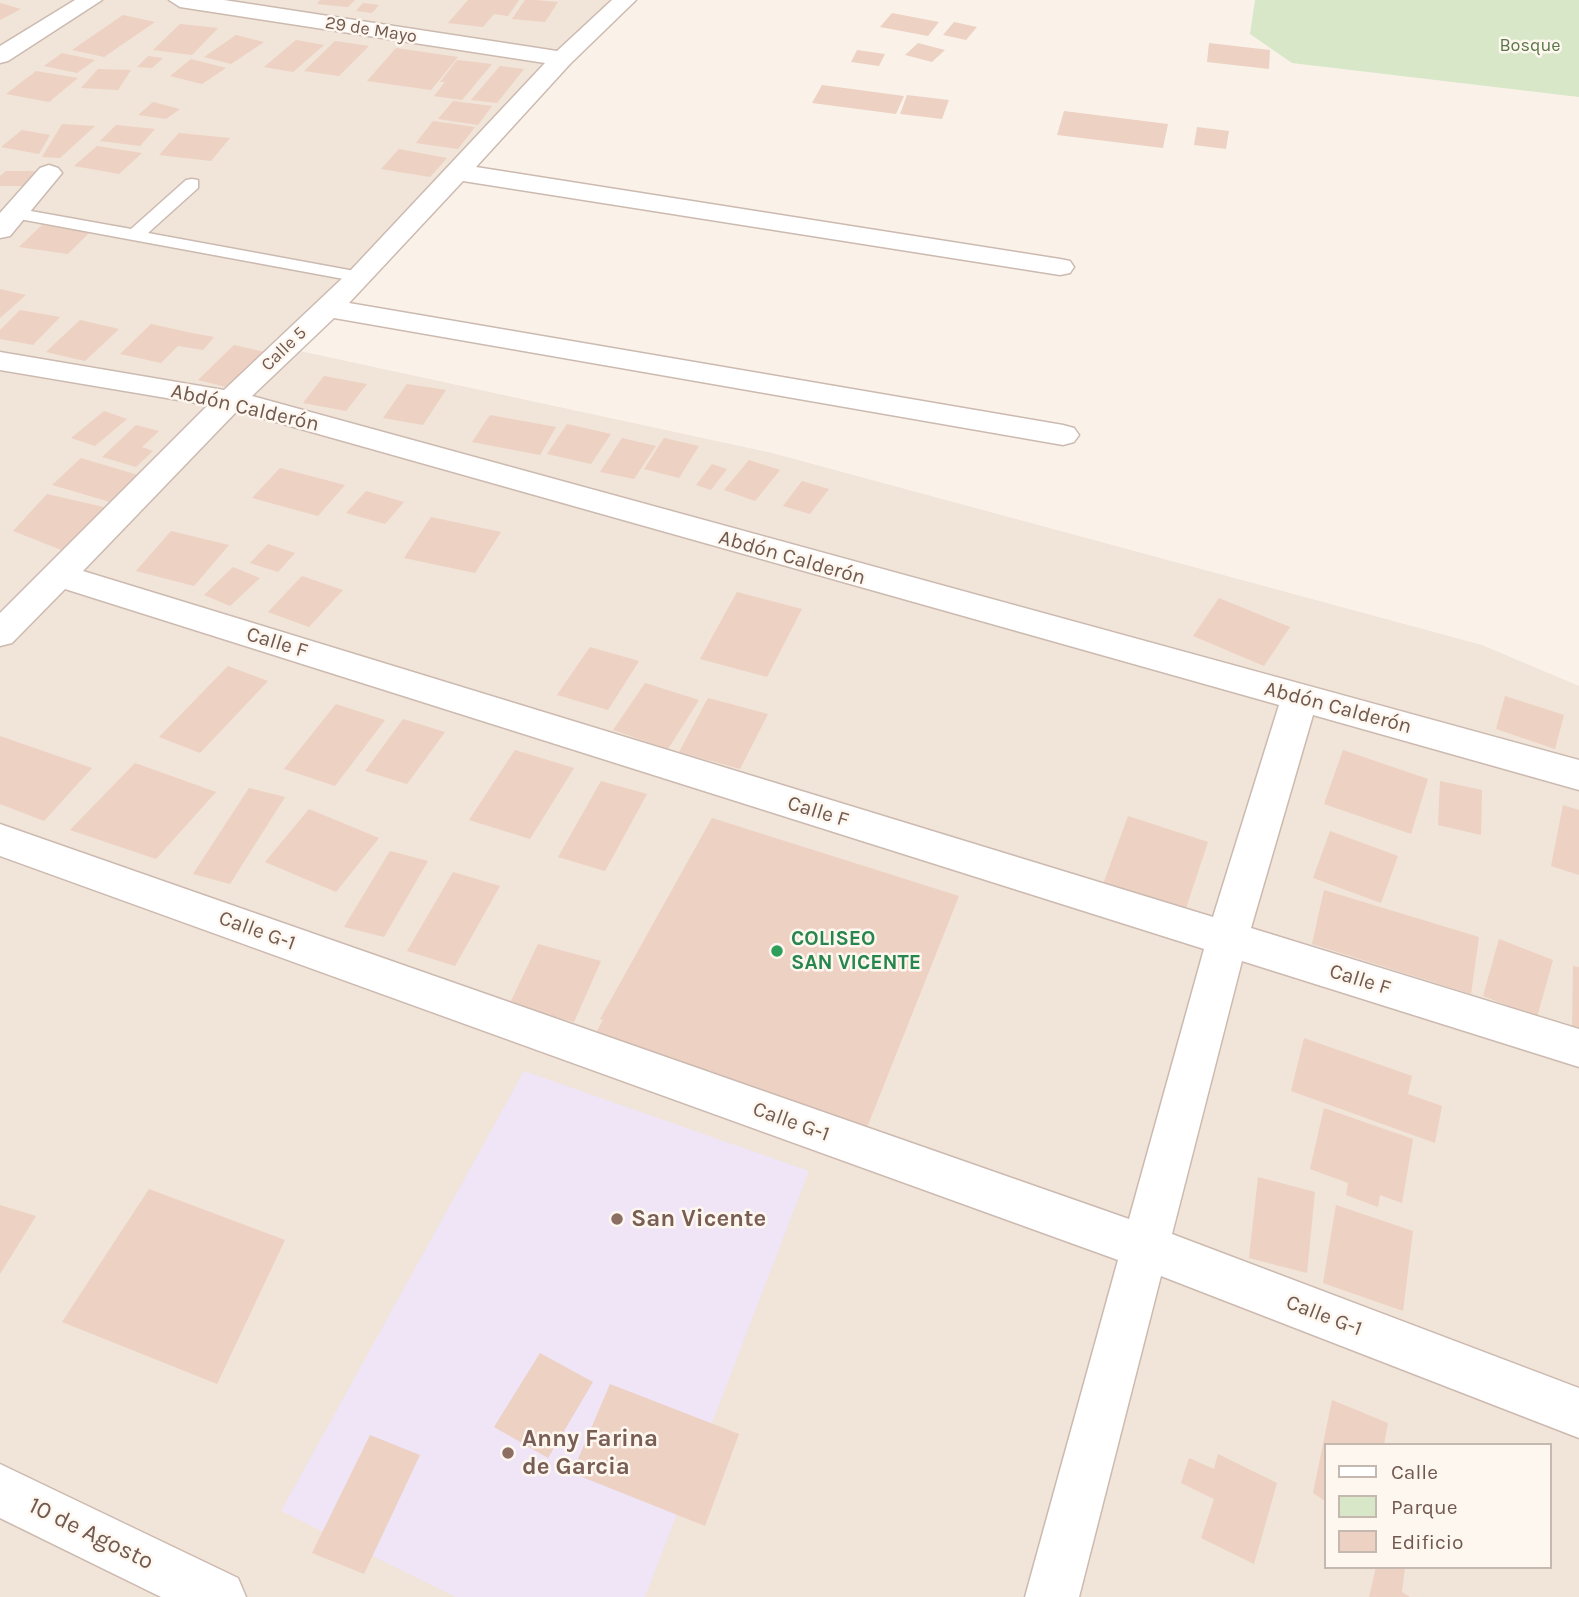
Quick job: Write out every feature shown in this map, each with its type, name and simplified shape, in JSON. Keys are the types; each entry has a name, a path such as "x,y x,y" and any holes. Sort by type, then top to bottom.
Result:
{"street":[{"path":"0,56 91,0"},
{"name":"29 de Mayo","path":"180,0 562,60"},
{"name":"Calle 5","path":"0,634 231,400 359,276 562,60 625,0"},
{"path":"457,172 1060,267"},
{"path":"7,221 49,173"},
{"path":"327,308 1063,435"},
{"name":"Abdón Calderón","path":"0,361 231,400 1070,636 1579,775"},
{"name":"Calle F","path":"58,575 1579,1048"},
{"path":"1052,1597 1227,939 1300,697"},
{"name":"Calle G-1","path":"0,840 1144,1247 1579,1413"},
{"name":"10 de Agosto","path":"0,1490 219,1597"}],"lane":[{"path":"136,234 192,184"},
{"path":"7,221 136,234 359,276"}],"shaded area":[{"path":"0,0 609,0 457,172 286,348 772,453 1482,645 1579,686 1579,1597 0,1597"},
{"path":"524,1071 809,1171 645,1597 456,1597 281,1511"}],"green space":[{"name":"Bosque","path":"1255,0 1579,0 1579,97 1292,63 1250,34"}],"building":[{"path":"320,0 355,0 348,7 317,4"},
{"path":"468,0 519,0 508,16 494,14 483,27 448,23"},
{"path":"525,0 558,2 545,22 512,19"},
{"path":"0,3 21,9 0,20"},
{"path":"363,3 379,5 372,13 356,11"},
{"path":"892,13 939,22 928,36 880,27"},
{"path":"123,15 155,22 104,57 72,50"},
{"path":"954,22 977,27 966,40 943,35"},
{"path":"180,24 218,28 192,55 153,50"},
{"path":"236,35 264,42 231,64 204,57"},
{"path":"296,40 324,45 293,72 264,67"},
{"path":"335,41 369,46 339,76 304,71"},
{"path":"918,43 945,50 932,62 905,55"},
{"path":"1209,43 1270,50 1269,69 1207,62"},
{"path":"396,48 458,57 431,90 367,81"},
{"path":"857,50 885,54 879,66 851,62"},
{"path":"62,53 95,60 77,73 44,66"},
{"path":"148,56 163,58 152,68 137,67"},
{"path":"191,59 226,68 202,84 170,76"},
{"path":"457,60 492,64 462,100 434,96 445,82 440,82"},
{"path":"500,66 524,69 497,103 471,100"},
{"path":"98,69 131,70 118,90 81,88"},
{"path":"36,71 78,78 49,102 6,94"},
{"path":"822,85 904,96 896,114 812,103"},
{"path":"907,95 949,100 942,119 900,114"},
{"path":"453,101 492,106 478,125 438,119"},
{"path":"153,102 180,109 166,119 138,115"},
{"path":"1064,111 1168,124 1163,148 1057,135"},
{"path":"433,121 475,127 458,149 416,143"},
{"path":"62,124 95,126 60,158 42,157"},
{"path":"116,125 155,129 140,146 100,141"},
{"path":"1197,127 1229,131 1226,149 1194,145"},
{"path":"22,130 50,135 39,154 1,147"},
{"path":"179,133 230,138 211,161 159,155"},
{"path":"97,146 142,153 119,174 74,166"},
{"path":"399,149 447,158 430,177 381,169"},
{"path":"6,171 35,171 26,186 0,186 0,176"},
{"path":"42,225 90,232 68,254 19,247"},
{"path":"0,289 26,295 0,318"},
{"path":"20,310 60,317 33,345 0,339 0,330"},
{"path":"80,320 119,329 85,361 46,352"},
{"path":"151,324 214,337 203,350 178,346 161,363 120,354"},
{"path":"234,345 269,353 234,389 198,380"},
{"path":"324,376 367,384 346,411 303,403"},
{"path":"407,384 446,390 423,425 383,418"},
{"path":"104,411 127,419 95,446 71,438"},
{"path":"490,415 556,427 540,455 472,442"},
{"path":"567,424 611,434 591,464 547,454"},
{"path":"136,425 159,431 142,447 153,451 136,467 102,457"},
{"path":"622,438 656,446 634,479 600,472"},
{"path":"664,438 699,446 679,478 644,469"},
{"path":"81,458 138,475 110,502 52,485"},
{"path":"749,460 780,470 755,501 724,490"},
{"path":"712,464 727,469 711,490 696,485"},
{"path":"280,468 345,485 318,516 252,498"},
{"path":"802,481 829,489 810,514 783,506"},
{"path":"366,491 404,502 385,524 346,513"},
{"path":"47,494 112,509 64,551 13,531"},
{"path":"431,517 501,532 475,573 404,558"},
{"path":"171,531 229,545 194,586 136,571"},
{"path":"268,544 295,553 278,572 250,563"},
{"path":"233,567 260,578 230,606 204,595"},
{"path":"302,576 343,590 309,627 268,612"},
{"path":"737,592 802,609 767,677 700,659"},
{"path":"1219,598 1290,627 1264,666 1193,636"},
{"path":"590,647 639,661 608,710 557,695"},
{"path":"228,666 268,681 200,753 159,737"},
{"path":"645,683 699,700 668,749 613,730"},
{"path":"1505,696 1564,715 1555,749 1496,729"},
{"path":"708,698 768,714 740,769 679,752"},
{"path":"336,704 385,720 335,786 284,769"},
{"path":"403,719 445,732 407,784 365,771"},
{"path":"0,736 92,768 44,821 0,804"},
{"path":"515,750 574,768 530,839 469,820"},
{"path":"1343,750 1428,779 1411,834 1324,804"},
{"path":"135,763 216,792 156,859 70,830"},
{"path":"601,781 647,794 605,871 558,857"},
{"path":"1440,781 1482,790 1481,835 1438,825"},
{"path":"249,788 285,797 230,884 193,874"},
{"path":"1563,805 1579,810 1579,875 1551,866"},
{"path":"309,809 379,838 336,892 265,862"},
{"path":"1128,816 1208,842 1184,914 1102,887"},
{"path":"712,818 959,896 864,1135 593,1038 603,1020 600,1019"},
{"path":"1330,831 1398,856 1381,903 1313,878"},
{"path":"390,851 428,861 384,937 344,927"},
{"path":"453,872 500,886 455,966 407,951"},
{"path":"1324,890 1479,937 1471,994 1312,944"},
{"path":"1499,939 1553,960 1537,1017 1483,996"},
{"path":"538,944 601,961 574,1022 509,1005"},
{"path":"1573,966 1579,967 1579,1033 1572,1031"},
{"path":"1304,1038 1412,1076 1408,1094 1442,1106 1435,1143 1291,1091"},
{"path":"1324,1108 1413,1139 1402,1203 1380,1195 1378,1207 1346,1195 1348,1183 1310,1169"},
{"path":"1258,1177 1315,1192 1307,1273 1249,1258"},
{"path":"149,1189 285,1240 217,1384 62,1322"},
{"path":"0,1205 36,1216 0,1274"},
{"path":"1336,1205 1413,1231 1403,1311 1323,1283"},
{"path":"540,1353 593,1382 548,1458 494,1427"},
{"path":"610,1384 739,1434 705,1526 572,1473"},
{"path":"1332,1400 1388,1423 1384,1443 1324,1443 1324,1500 1313,1493"},
{"path":"370,1435 420,1455 364,1574 312,1553"},
{"path":"1218,1454 1277,1483 1254,1564 1201,1538 1214,1499 1181,1483 1189,1458 1214,1469"},
{"path":"1376,1569 1405,1569 1402,1592 1410,1597 1369,1597"}],"place":[{"name":"COLISEO SAN VICENTE","path":"777,951"},
{"name":"San Vicente","path":"617,1219"},
{"name":"Anny Farina de Garcia","path":"508,1453"}]}
